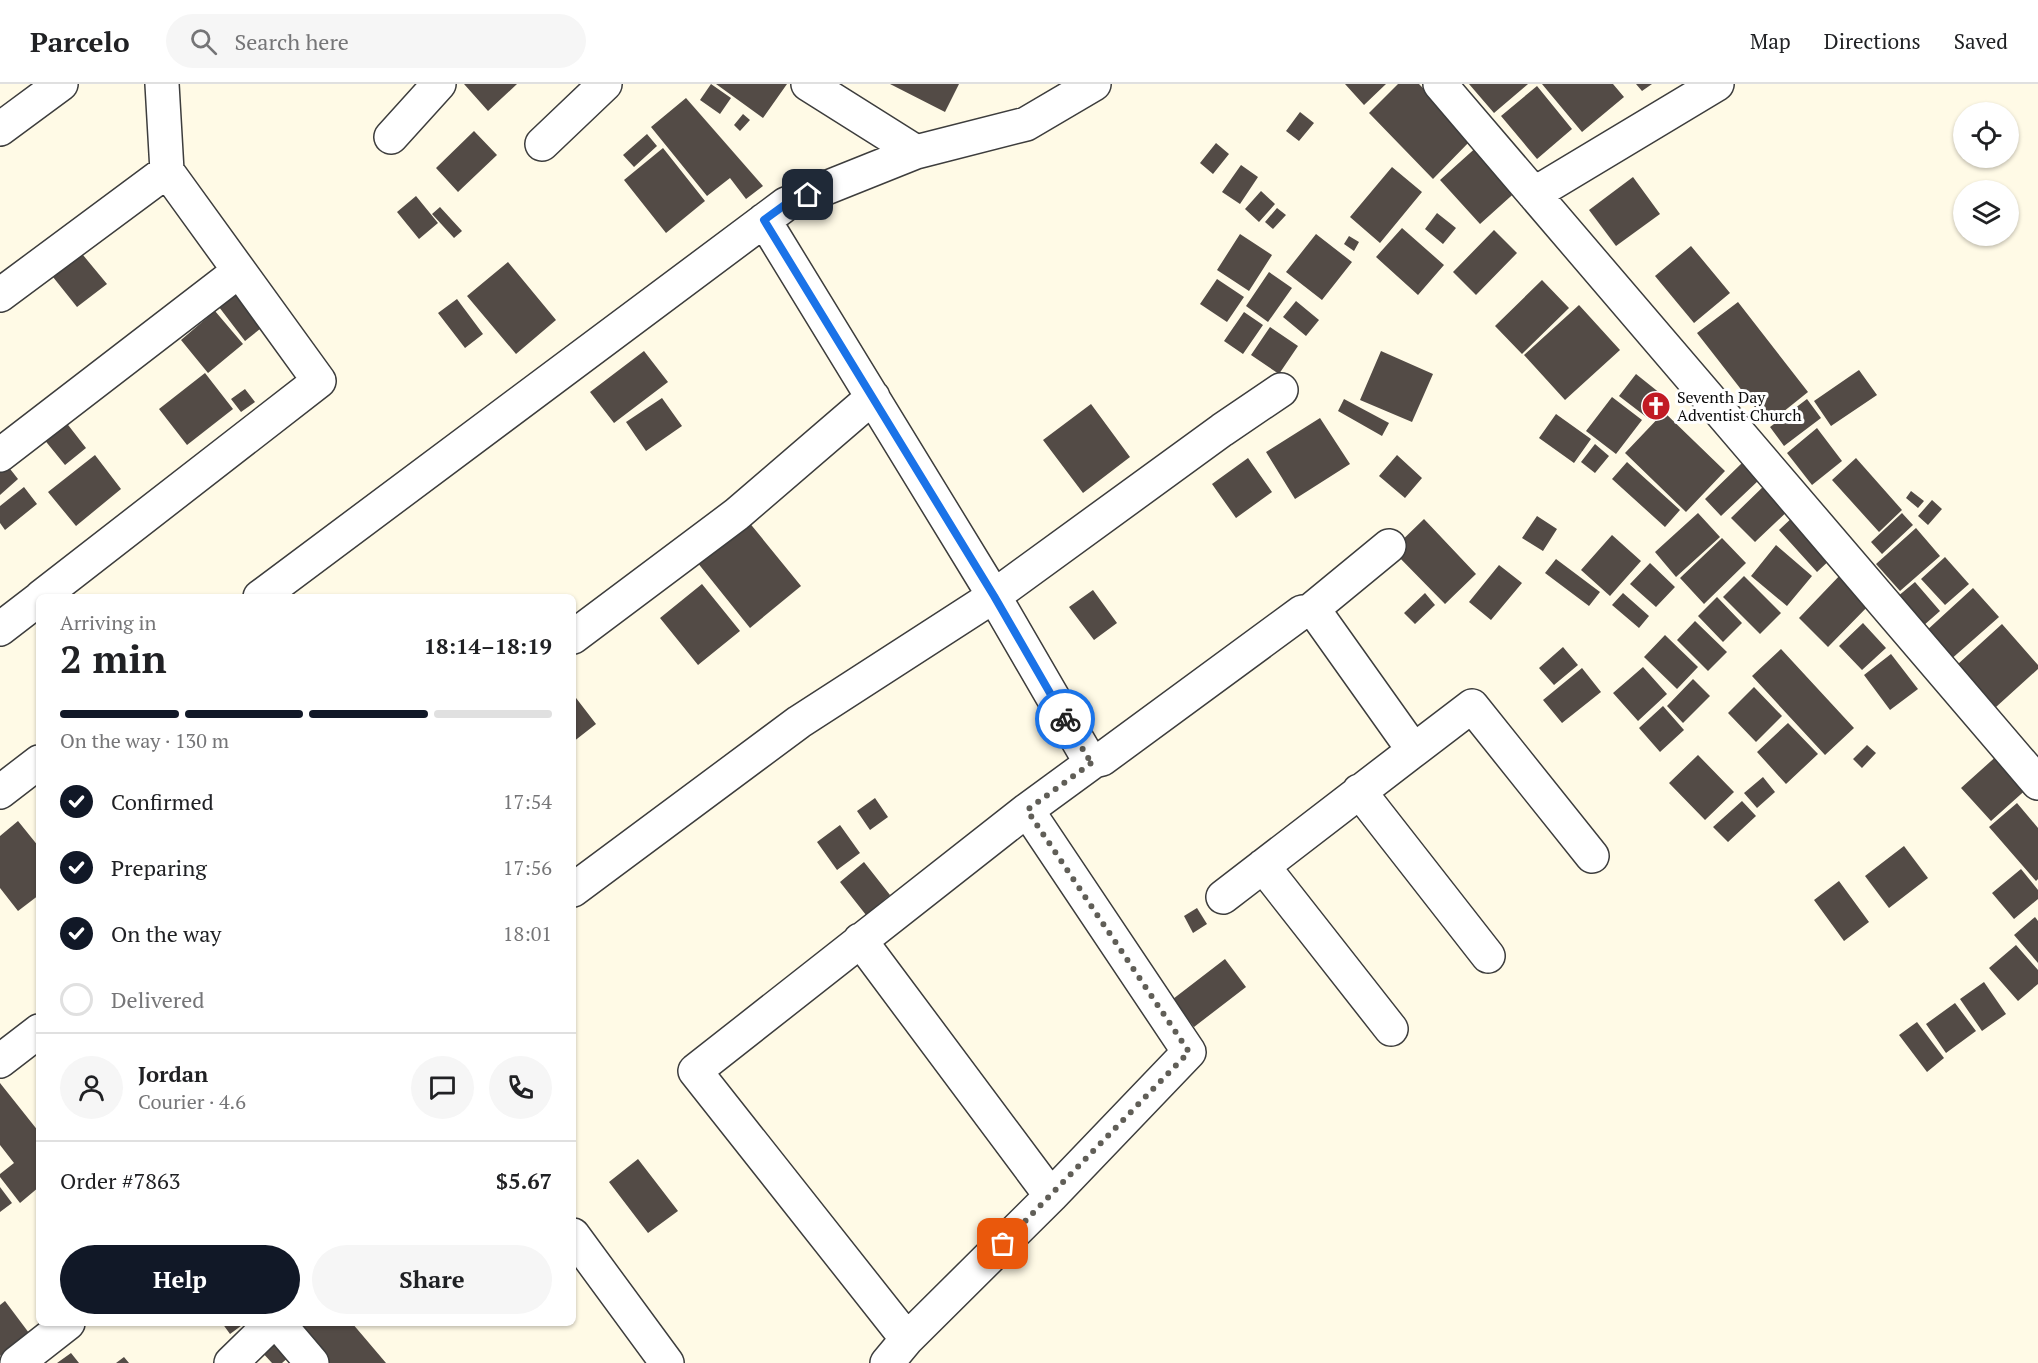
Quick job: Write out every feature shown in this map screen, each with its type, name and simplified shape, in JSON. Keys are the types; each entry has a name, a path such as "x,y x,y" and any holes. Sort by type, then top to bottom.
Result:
{"street":[{"path":"0,129 61,84"},
{"path":"45,594 319,381 167,171 162,84"},
{"path":"391,137 439,84"},
{"path":"542,144 605,84"},
{"path":"808,84 916,152"},
{"path":"264,594 786,204 916,152 1026,124 1094,84"},
{"path":"1440,84 2038,783"},
{"path":"1534,194 1717,84"},
{"path":"0,296 167,171"},
{"path":"764,220 994,596 1088,758 1094,761"},
{"path":"0,455 239,271"},
{"path":"576,888 799,722 994,596 1222,430 1281,390"},
{"path":"576,635 737,514 873,398"},
{"path":"1310,611 1389,546"},
{"path":"0,629 36,601"},
{"path":"1027,810 1189,1052 1051,1196 897,1351 695,1071 1027,810 1094,761 1102,759 1302,612 1316,613 1407,741 1409,754"},
{"path":"1223,897 1472,706 1592,856"},
{"path":"0,792 36,764"},
{"path":"1359,791 1488,956"},
{"path":"1263,866 1390,1029"},
{"path":"860,940 1051,1196"},
{"path":"0,1061 36,1033"},
{"path":"576,1238 666,1363"},
{"path":"17,1363 64,1326"},
{"path":"231,1363 269,1326"},
{"path":"281,1326 312,1363"}],"building":[{"path":"464,84 517,84 488,111"},
{"path":"711,84 731,98 720,114 700,100"},
{"path":"716,84 787,84 763,118"},
{"path":"890,84 959,84 945,112"},
{"path":"1345,84 1386,84 1364,105"},
{"path":"1398,84 1419,84 1472,139 1433,179 1369,113"},
{"path":"1469,84 1528,84 1494,113"},
{"path":"1542,84 1613,84 1624,97 1582,132"},
{"path":"1636,84 1652,84 1642,91"},
{"path":"1537,86 1572,129 1537,159 1501,116"},
{"path":"686,98 763,186 746,199 730,178 707,196 651,127"},
{"path":"1300,112 1314,123 1299,141 1286,131"},
{"path":"743,114 750,120 740,131 734,125"},
{"path":"474,131 497,155 458,192 436,168"},
{"path":"647,134 657,146 634,167 623,155"},
{"path":"1216,143 1229,154 1213,174 1200,163"},
{"path":"1480,144 1520,188 1480,224 1440,180"},
{"path":"663,148 705,201 666,233 624,180"},
{"path":"1241,165 1258,177 1240,204 1222,192"},
{"path":"1392,167 1422,192 1380,243 1350,217"},
{"path":"1633,177 1660,214 1616,246 1589,210"},
{"path":"1261,191 1275,204 1259,222 1245,209"},
{"path":"416,196 438,223 419,239 397,212"},
{"path":"440,207 462,231 454,238 432,214"},
{"path":"1277,208 1286,215 1273,229 1265,222"},
{"path":"1437,213 1456,228 1443,244 1425,229"},
{"path":"1402,228 1444,265 1418,295 1376,257"},
{"path":"1494,230 1517,253 1476,295 1453,272"},
{"path":"1240,234 1272,255 1249,291 1217,270"},
{"path":"1316,234 1352,262 1322,300 1286,272"},
{"path":"1349,236 1359,242 1354,251 1344,244"},
{"path":"1691,246 1730,293 1694,323 1655,276"},
{"path":"78,249 107,284 77,307 49,272"},
{"path":"508,262 556,320 516,354 467,296"},
{"path":"1269,272 1292,288 1268,322 1246,306"},
{"path":"1217,279 1244,297 1227,322 1200,304"},
{"path":"1542,280 1569,308 1522,354 1495,326"},
{"path":"238,291 265,325 245,341 219,307"},
{"path":"457,299 483,334 465,348 438,313"},
{"path":"1296,301 1319,320 1306,336 1283,317"},
{"path":"1738,302 1808,392 1768,424 1697,333"},
{"path":"1579,305 1620,350 1565,400 1524,355"},
{"path":"215,311 243,344 208,373 181,340"},
{"path":"1244,312 1263,325 1243,354 1224,341"},
{"path":"1270,327 1298,346 1279,374 1251,355"},
{"path":"644,351 668,382 614,423 590,392"},
{"path":"1381,351 1433,374 1412,422 1360,400"},
{"path":"1859,370 1877,395 1831,426 1814,401"},
{"path":"205,373 233,409 187,445 159,409"},
{"path":"1636,374 1666,398 1649,419 1619,396"},
{"path":"245,389 255,402 241,412 231,399"},
{"path":"1612,397 1642,420 1616,454 1586,431"},
{"path":"662,398 682,426 646,451 626,422"},
{"path":"1344,399 1389,423 1382,436 1338,411"},
{"path":"1807,399 1821,418 1784,446 1770,427"},
{"path":"1091,404 1130,457 1083,493 1043,440"},
{"path":"1664,412 1725,471 1686,512 1625,453"},
{"path":"1556,414 1591,439 1574,463 1539,438"},
{"path":"1320,418 1350,464 1295,499 1266,452"},
{"path":"65,421 86,448 65,465 43,438"},
{"path":"1817,428 1842,461 1812,485 1787,453"},
{"path":"1595,444 1609,456 1595,473 1581,462"},
{"path":"95,455 121,489 76,526 48,492"},
{"path":"1397,455 1422,478 1405,498 1379,476"},
{"path":"1248,458 1272,492 1236,518 1212,484"},
{"path":"1856,458 1902,510 1879,532 1832,480"},
{"path":"1627,462 1680,510 1665,527 1612,479"},
{"path":"1742,463 1759,480 1721,516 1705,499"},
{"path":"7,465 18,479 0,495 0,471"},
{"path":"1769,481 1793,506 1755,542 1731,518"},
{"path":"24,487 37,504 5,530 0,523 0,506"},
{"path":"1911,491 1924,501 1918,508 1906,498"},
{"path":"1932,500 1942,509 1928,525 1918,516"},
{"path":"1698,513 1720,537 1676,577 1655,552"},
{"path":"1902,513 1913,525 1882,554 1871,542"},
{"path":"1795,515 1833,557 1817,572 1779,530"},
{"path":"1537,516 1557,529 1543,551 1522,538"},
{"path":"1424,519 1476,574 1445,604 1392,550"},
{"path":"748,521 801,586 750,628 697,562"},
{"path":"1916,528 1940,556 1900,591 1876,564"},
{"path":"1612,535 1641,561 1610,596 1581,570"},
{"path":"1722,538 1746,563 1704,604 1680,578"},
{"path":"1776,545 1812,576 1787,606 1751,576"},
{"path":"1945,557 1969,584 1945,605 1921,579"},
{"path":"1556,559 1600,592 1589,606 1545,573"},
{"path":"1650,563 1675,587 1656,607 1630,584"},
{"path":"1499,565 1522,583 1491,620 1469,602"},
{"path":"1843,572 1873,601 1828,647 1799,618"},
{"path":"1744,576 1781,613 1760,634 1723,597"},
{"path":"1915,582 1940,611 1923,626 1897,597"},
{"path":"702,584 740,631 698,665 660,618"},
{"path":"1973,588 1999,617 1949,661 1925,632"},
{"path":"1093,590 1117,623 1094,640 1069,607"},
{"path":"1425,593 1435,605 1415,624 1404,613"},
{"path":"1623,593 1649,616 1639,628 1612,605"},
{"path":"1717,597 1742,623 1723,642 1698,616"},
{"path":"1695,621 1727,652 1708,671 1677,640"},
{"path":"1863,623 1886,648 1862,670 1839,646"},
{"path":"2002,624 2038,665 2038,669 1996,707 1958,664"},
{"path":"1665,635 1698,667 1677,689 1644,657"},
{"path":"1563,647 1578,665 1554,685 1539,668"},
{"path":"1781,649 1854,728 1825,755 1752,676"},
{"path":"1891,654 1918,689 1890,710 1864,675"},
{"path":"1643,667 1667,694 1638,721 1613,693"},
{"path":"1582,668 1601,692 1562,723 1543,700"},
{"path":"1693,679 1710,696 1683,723 1667,706"},
{"path":"1754,687 1782,716 1756,742 1728,713"},
{"path":"576,698 596,724 576,740"},
{"path":"1663,706 1684,730 1660,752 1639,728"},
{"path":"1788,723 1818,754 1786,784 1757,752"},
{"path":"1867,745 1876,753 1862,768 1853,759"},
{"path":"2000,753 2030,786 1991,821 1961,788"},
{"path":"1698,755 1734,792 1705,820 1669,783"},
{"path":"1763,777 1775,792 1757,808 1744,793"},
{"path":"875,798 888,817 870,830 857,811"},
{"path":"1742,801 1756,816 1728,842 1713,827"},
{"path":"2017,803 2038,828 2038,879 2036,881 1989,827"},
{"path":"18,821 36,843 36,897 18,911 0,888 0,836"},
{"path":"840,825 860,853 837,870 817,842"},
{"path":"1904,846 1928,878 1889,908 1865,876"},
{"path":"864,862 890,895 866,915 840,882"},
{"path":"2021,869 2038,890 2038,899 2014,919 1992,893"},
{"path":"1839,881 1869,922 1844,941 1814,900"},
{"path":"1197,908 1207,924 1193,933 1184,916"},
{"path":"2035,917 2038,921 2038,963 2014,935"},
{"path":"2016,945 2038,970 2038,984 2018,1001 1989,968"},
{"path":"1225,959 1246,987 1194,1027 1173,999"},
{"path":"1984,982 2006,1014 1982,1031 1960,999"},
{"path":"1955,1003 1976,1031 1946,1053 1926,1024"},
{"path":"1917,1022 1944,1058 1927,1072 1899,1035"},
{"path":"0,1083 36,1128 36,1190 20,1203 0,1177 0,1174 14,1163 0,1145"},
{"path":"638,1159 678,1211 648,1233 609,1182"},
{"path":"0,1187 12,1203 0,1212"},
{"path":"5,1301 29,1333 0,1356 0,1305"},
{"path":"224,1326 241,1326 230,1334"},
{"path":"297,1326 355,1326 386,1363 328,1363"},
{"path":"273,1339 289,1357 282,1363 272,1363 260,1350"},
{"path":"71,1353 79,1363 57,1363"},
{"path":"124,1357 129,1363 116,1363"}],"way so far":[{"path":"1003,1244 1189,1052 1027,810 1094,761 1088,758 1065,719"}],"place":[{"name":"Seventh Day Adventist Church","path":"1656,406"}],"route":[{"path":"808,195 786,204 764,220 994,596 1065,719"}]}
